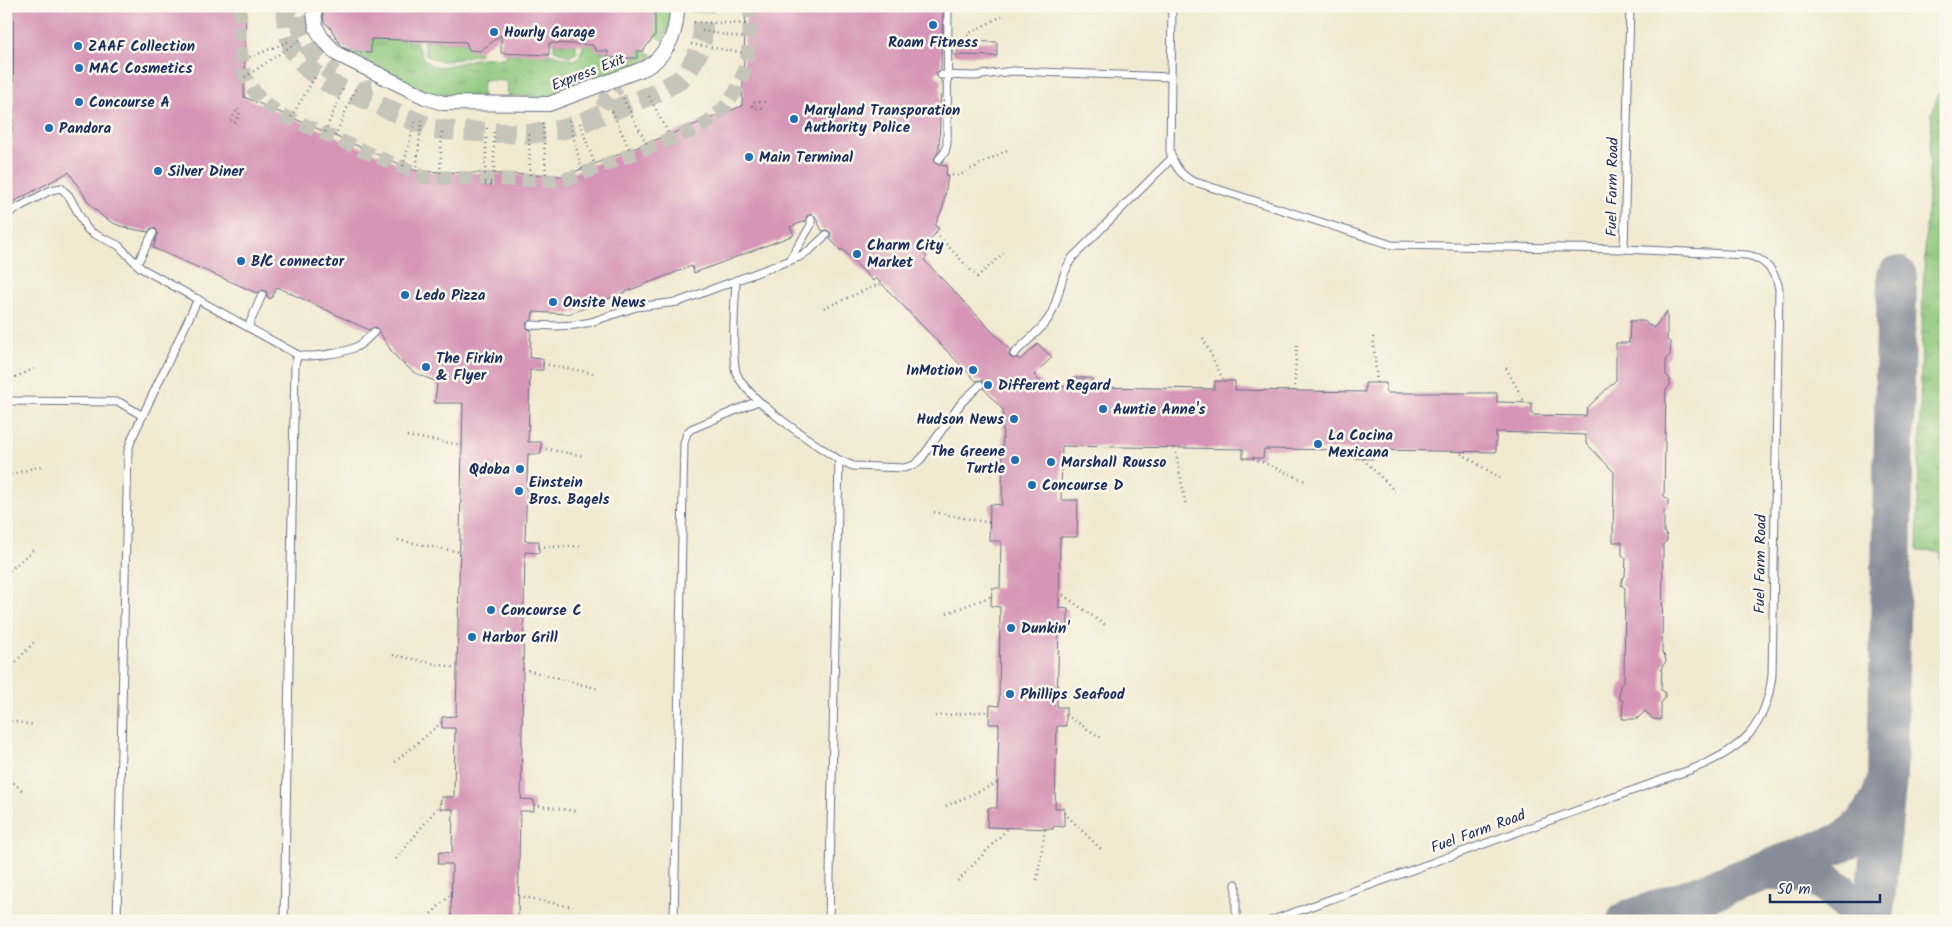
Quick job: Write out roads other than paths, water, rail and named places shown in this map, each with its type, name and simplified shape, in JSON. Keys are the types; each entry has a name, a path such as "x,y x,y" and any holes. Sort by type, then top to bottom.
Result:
{"street":[{"name":"Express Exit","path":"313,6 316,27 321,38 337,54 435,101"},
{"name":"Express Exit","path":"621,92 652,71 668,48 675,31 677,6"},
{"name":"Express Exit","path":"377,84 384,84 413,97 452,104 549,104 646,68 660,58"}],"lane":[{"path":"6,139 9,116 8,6"},
{"path":"939,159 946,149 944,76 948,6"},
{"path":"1172,6 1169,140 1172,158 1182,174 1196,183 1386,244 1624,249"},
{"name":"Fuel Farm Road","path":"1270,921 1708,763 1736,747 1750,732 1760,717 1768,696 1772,675 1778,284 1767,265 1753,256 1691,251 1624,249 1630,6"},
{"path":"944,76 982,75 1013,71 1170,77"},
{"path":"1014,354 1042,326 1050,315 1068,265 1073,257 1172,158"},
{"path":"6,214 51,190 61,188 69,196 87,229 94,234 118,245 137,264 298,355 313,356 346,350 359,345 374,332"},
{"path":"789,261 811,225 811,219"},
{"path":"137,264 153,233"},
{"path":"531,325 566,326 587,323 636,307 678,302 789,261 804,254 826,236"},
{"path":"736,280 735,366 743,385 758,401 839,460 853,466 904,468 914,466 962,402 980,385"},
{"path":"248,327 262,295"},
{"path":"117,921 127,457 129,444 198,299"},
{"path":"284,921 295,374 298,355"},
{"path":"6,401 119,402 143,416"},
{"path":"674,921 684,443 685,437 691,429 758,401"},
{"path":"829,921 839,460"},
{"path":"1236,884 1236,921"}],"tunnel":[{"path":"240,6 239,42 247,81 260,99 281,115 424,177 556,181 574,177 694,130 704,125 724,108 736,91 744,72 748,54 751,6"},
{"path":"286,6 287,29 294,52 308,69 326,82 433,129 529,134 565,129 654,94 680,80 688,71 698,53 702,40 704,6"},
{"path":"299,16 303,34 310,49 320,62 334,74"},
{"path":"359,90 377,85"},
{"path":"602,107 607,97 619,87"}],"place":[{"name":"Roam Fitness","path":"933,25"},
{"name":"Hourly Garage","path":"494,32"},
{"name":"ZAAF Collection","path":"78,46"},
{"name":"MAC Cosmetics","path":"79,68"},
{"name":"Concourse A","path":"79,102"},
{"name":"Maryland Transporation Authority Police","path":"794,119"},
{"name":"Pandora","path":"49,128"},
{"name":"Main Terminal","path":"749,157"},
{"name":"Silver Diner","path":"158,171"},
{"name":"Charm City Market","path":"857,254"},
{"name":"B/C connector","path":"241,261"},
{"name":"Ledo Pizza","path":"405,295"},
{"name":"Onsite News","path":"553,302"},
{"name":"The Firkin & Flyer","path":"426,367"},
{"name":"InMotion","path":"973,370"},
{"name":"Different Regard","path":"988,385"},
{"name":"Auntie Anne's","path":"1103,409"},
{"name":"Hudson News","path":"1014,419"},
{"name":"La Cocina Mexicana","path":"1318,444"},
{"name":"The Greene Turtle","path":"1015,460"},
{"name":"Marshall Rousso","path":"1051,462"},
{"name":"Qdoba","path":"520,469"},
{"name":"Concourse D","path":"1032,485"},
{"name":"Einstein Bros. Bagels","path":"519,491"},
{"name":"Concourse C","path":"491,610"},
{"name":"Dunkin'","path":"1011,628"},
{"name":"Harbor Grill","path":"472,637"},
{"name":"Phillips Seafood","path":"1010,694"}]}
